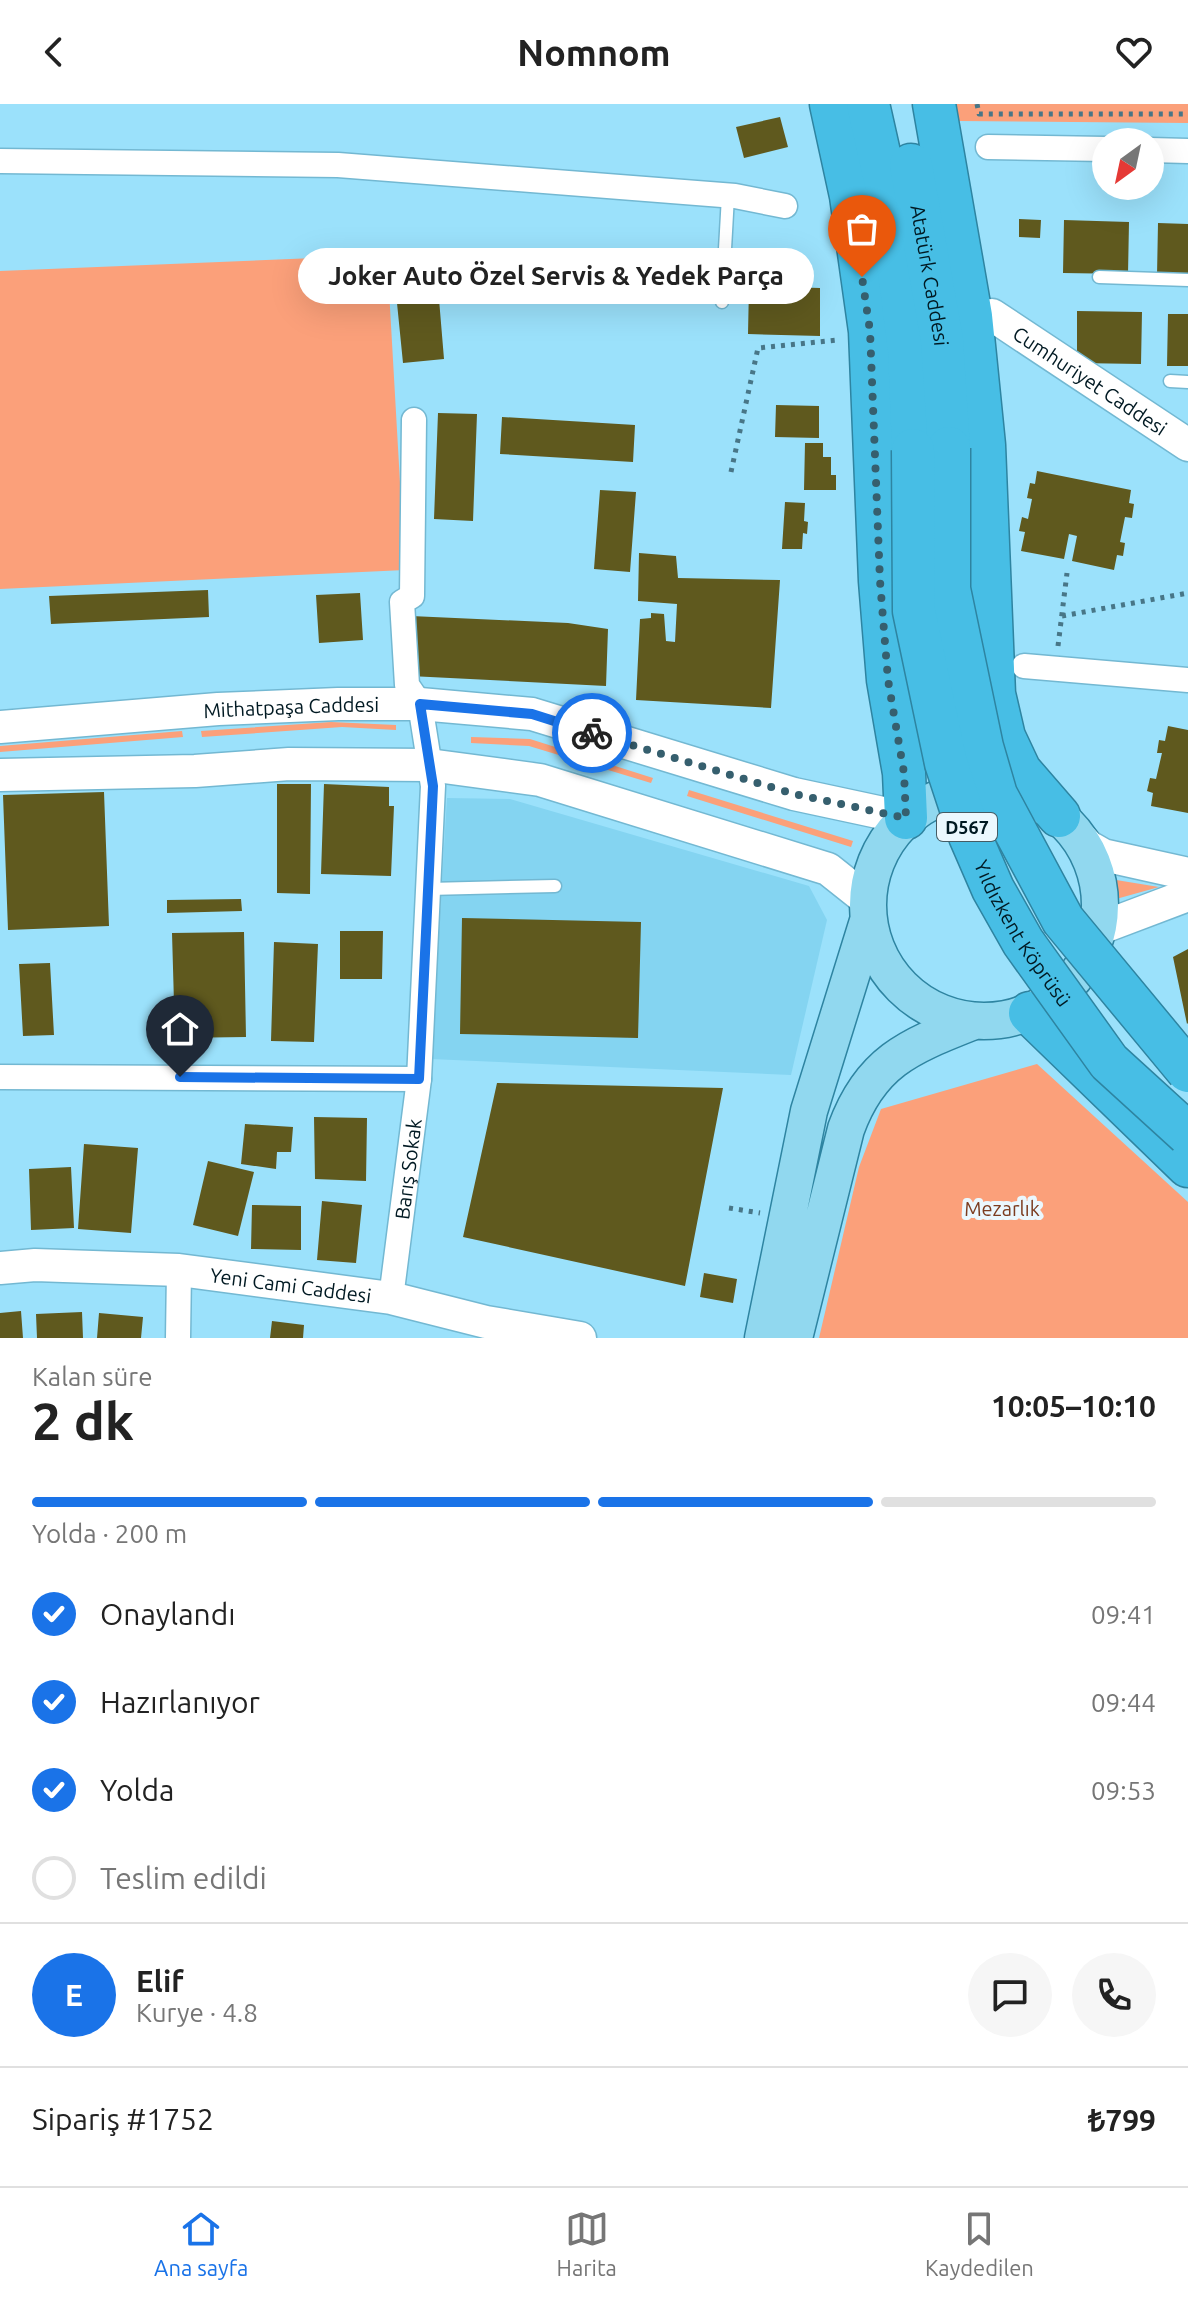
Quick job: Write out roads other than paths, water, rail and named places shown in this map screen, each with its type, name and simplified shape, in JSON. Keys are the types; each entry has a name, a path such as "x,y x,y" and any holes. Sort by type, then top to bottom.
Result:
{"highway":[{"path":"831,104 851,196 870,331 880,581 888,680 904,773 906,818"},
{"name":"Atatürk Caddesi","path":"868,104 890,202 909,350 931,449"},
{"name":"Atatürk Caddesi","path":"898,104 942,340 931,449"},
{"path":"934,104 971,316 984,445 994,694 1004,737 1020,771 1066,823"},
{"name":"Yıldızkent Köprüsü","path":"931,449 949,589 982,747 996,795 1063,920 1188,1071"},
{"name":"Yıldızkent Köprüsü","path":"931,449 914,611 946,763 970,836 993,889 1023,942 1109,1062 1188,1134"},
{"path":"1096,936 1188,1038"},
{"path":"1030,1013 1188,1166"}],"main road":[{"path":"763,1338 809,1111 868,910 870,877 890,835 906,818 941,797 982,789 1023,796 1042,804 1066,823 1091,858 1100,909 1096,936 1080,972 1069,985 1030,1013 993,1021 974,1021 936,1011 904,990 880,958 868,910"},
{"path":"794,1338 855,1103 882,1069 899,1055 974,1021"}],"street":[{"path":"988,147 1092,149"},
{"path":"1164,150 1188,151"},
{"path":"0,161 338,165 728,196 785,206"},
{"name":"Cumhuriyet Caddesi","path":"992,315 1188,445"},
{"name":"Barış Sokak","path":"391,1298 419,1079 433,786 420,704 407,685 402,602 412,596 414,420"},
{"path":"1024,666 1188,680"},
{"name":"Mithatpaşa Caddesi","path":"0,727 218,709 420,704 532,714 794,794 906,818"},
{"path":"0,775 195,771 289,764 429,765 540,780 828,869 868,910"},
{"path":"1066,823 1089,847 1103,855 1188,874"},
{"path":"1096,936 1188,895"},
{"path":"0,1077 419,1079"},
{"name":"Yeni Cami Caddesi","path":"0,1268 35,1265 179,1270 391,1298 491,1330 580,1338"},
{"path":"178,1338 179,1270"}],"lane":[{"path":"722,302 728,196"},
{"path":"1099,277 1188,280"},
{"path":"1170,381 1188,382"},
{"path":"428,889 555,886"}],"place":[{"name":"Joker Auto Özel Servis & Yedek Parça","path":"862,277"}],"park label":[{"name":"Mezarlık","path":"1002,1208"}]}
